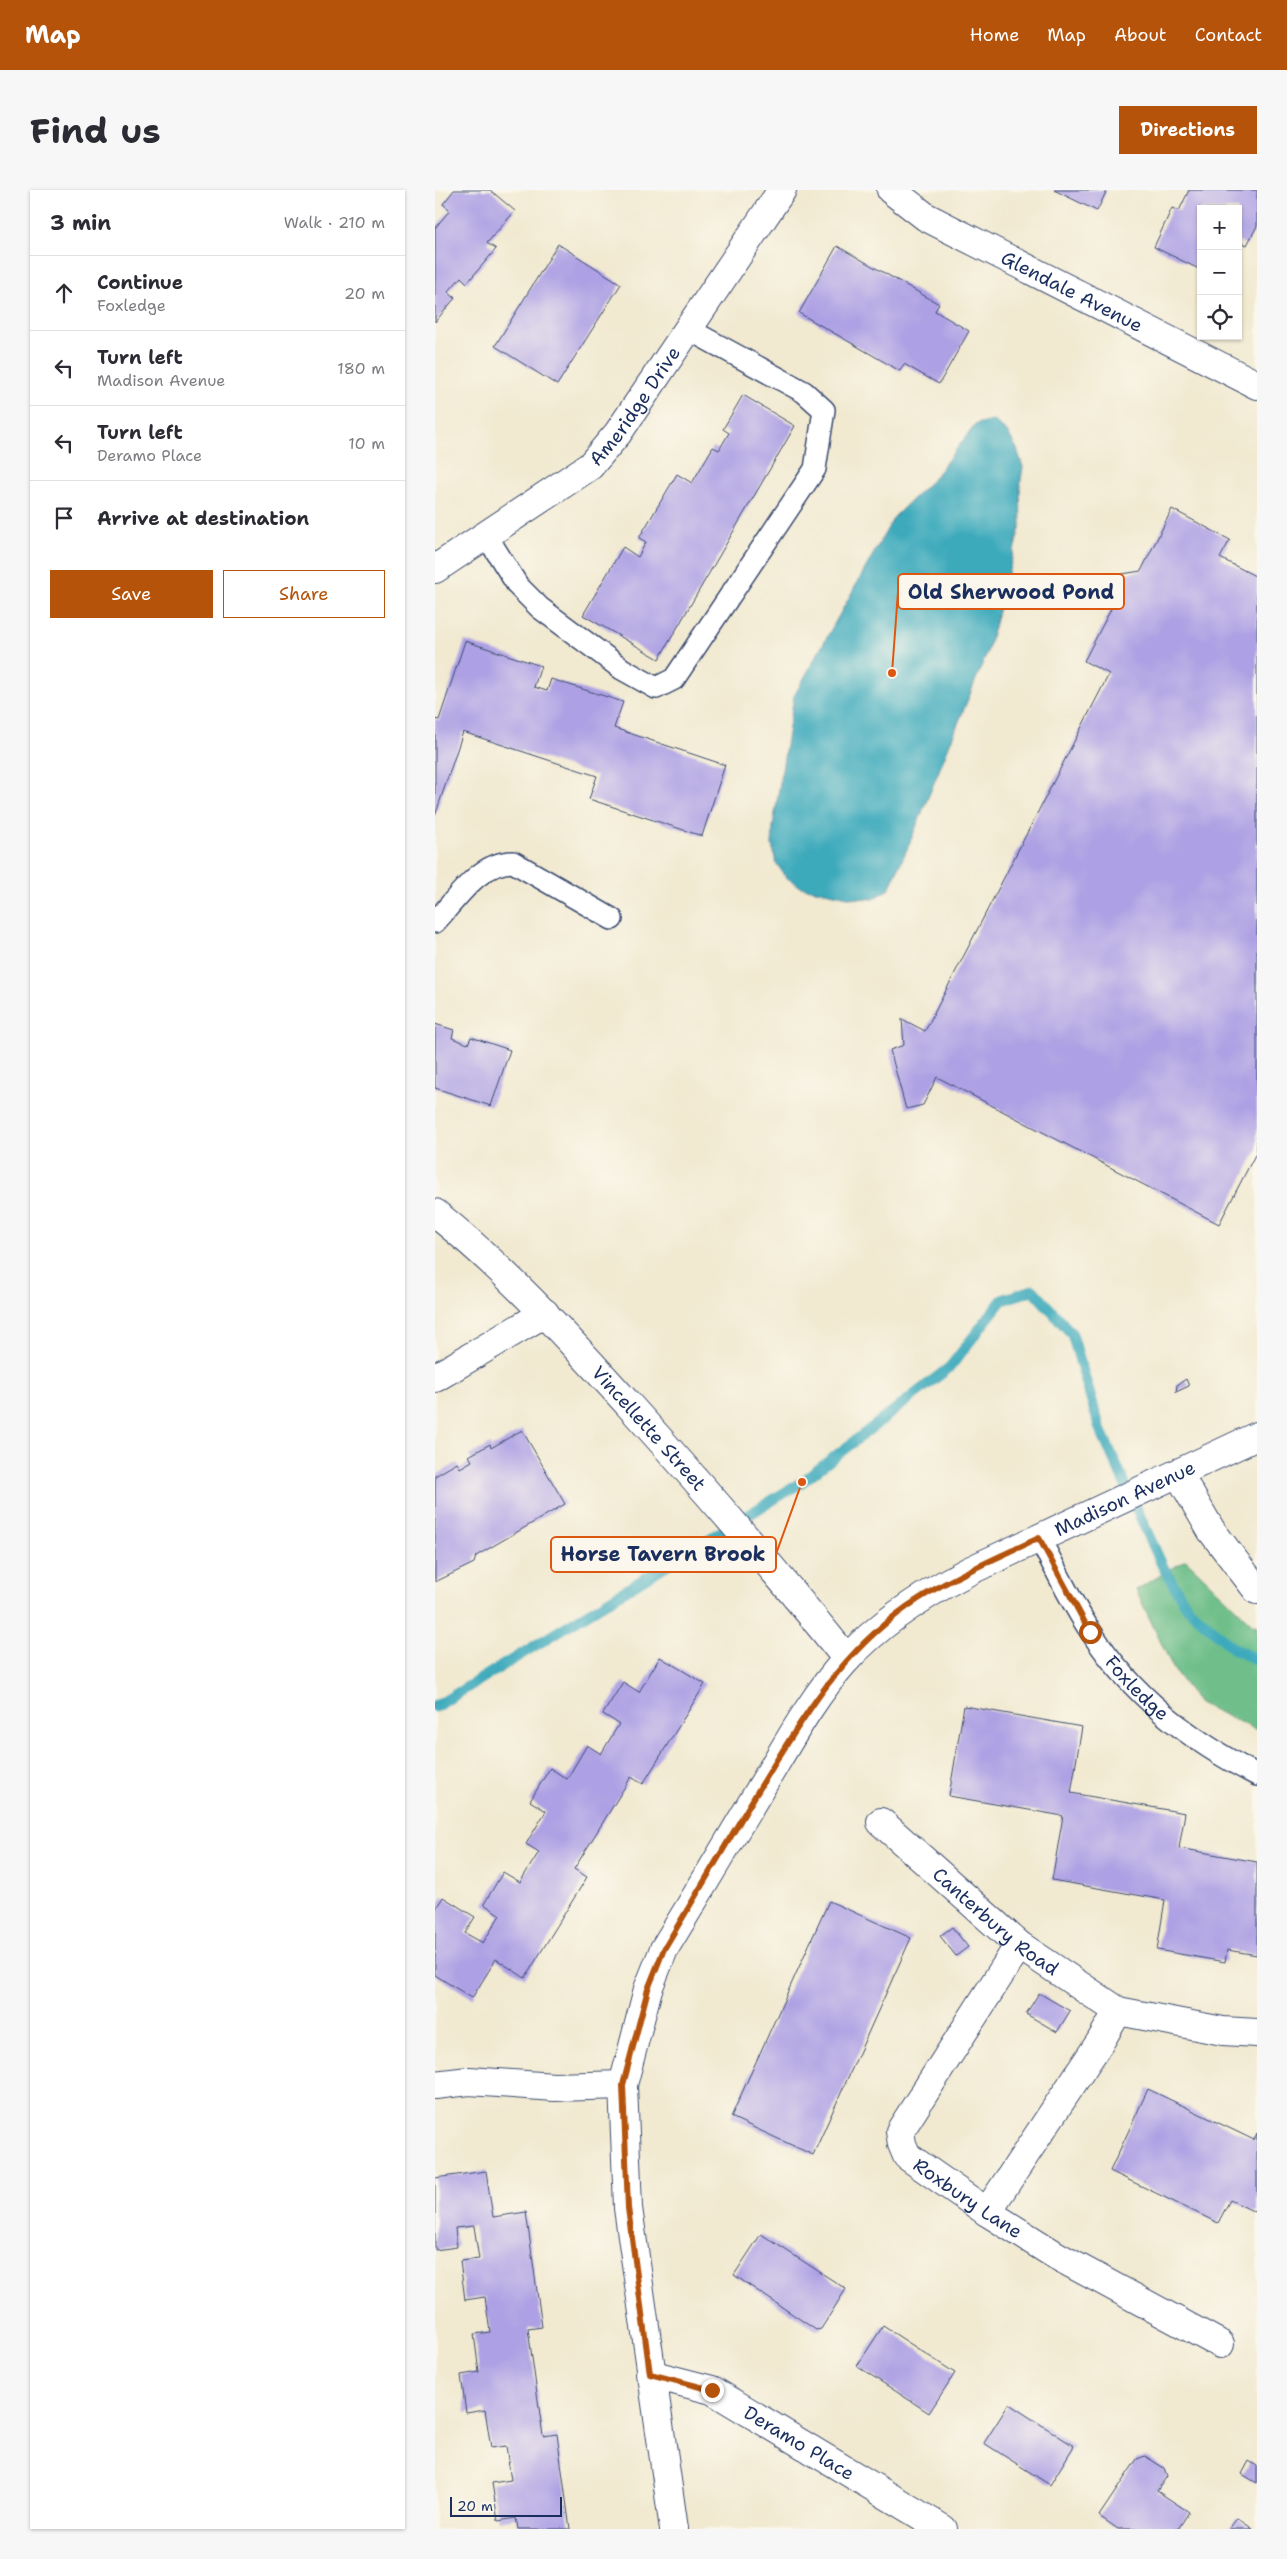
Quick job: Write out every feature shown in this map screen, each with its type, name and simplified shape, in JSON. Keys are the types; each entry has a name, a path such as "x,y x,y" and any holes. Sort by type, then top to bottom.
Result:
{"street":[{"name":"Ameridge Drive","path":"435,569 590,466 618,433 782,190"},
{"name":"Glendale Avenue","path":"891,190 926,217 1257,385"},
{"name":"Vincellette Street","path":"435,1214 481,1250 545,1313 756,1546 847,1658"},
{"path":"435,1378 545,1313"},
{"name":"Madison Avenue","path":"674,2529 650,2374 628,2208 623,2085 648,1989 664,1949 803,1718 847,1658 907,1607 933,1590 1257,1436"},
{"path":"1168,1478 1257,1590"},
{"name":"Canterbury Road","path":"881,1822 1019,1945 1118,2011 1223,2031 1257,2033"},
{"name":"Roxbury Lane","path":"1019,1945 901,2131 902,2144 907,2156 987,2212 1057,2256 1220,2344"},
{"path":"987,2212 1100,2042 1118,2011"},
{"path":"435,2085 469,2081 553,2087 623,2085"},
{"name":"Deramo Place","path":"650,2374 712,2390 943,2529"}],"lane":[{"path":"486,535 519,586 539,608 622,669 656,688 674,679 815,469 824,410 804,392 688,330"},
{"path":"435,922 485,869 500,862 513,862 612,919"},
{"name":"Foxledge","path":"1039,1538 1090,1632 1132,1685 1165,1716 1195,1740 1257,1775"}],"green space":[{"path":"1186,1560 1252,1624 1257,1626 1257,1730 1199,1703 1174,1670 1136,1590"}],"water":[{"path":"993,420 1008,433 1017,449 1023,467 1020,486 1021,524 988,650 908,847 889,889 873,899 853,898 801,887 786,877 776,863 772,845 773,826 794,696 894,517 933,479 976,424"}],"building":[{"path":"454,190 490,190 515,211 487,243 496,249 467,283 461,277 448,292 455,298 435,322 435,228 450,210 443,204"},
{"path":"1054,190 1107,190 1097,211"},
{"path":"1189,190 1257,190 1257,226 1247,245 1242,243 1242,205 1197,205 1197,268 1154,247 1172,208 1179,211"},
{"path":"558,244 621,284 557,385 495,346"},
{"path":"837,246 939,304 935,311 969,331 939,384 904,364 900,371 799,313"},
{"path":"743,395 795,426 659,659 583,615 623,547 638,557 646,542 639,538 677,474 692,483 713,447 719,450 729,433 723,429"},
{"path":"1172,509 1230,540 1220,558 1257,577 1257,1151 1219,1224 937,1077 923,1105 906,1109 890,1050 904,1045 902,1019 925,1031 1109,674 1084,661 1111,609 1102,604 1101,583 1119,580 1122,574 1141,571"},
{"path":"465,641 541,666 534,687 547,691 551,679 623,702 614,728 725,765 702,836 589,799 597,776 463,732 435,816 435,719 439,720"},
{"path":"435,1024 454,1030 452,1038 468,1044 471,1037 510,1050 491,1106 435,1088"},
{"path":"1186,1379 1189,1386 1176,1392 1177,1385"},
{"path":"522,1430 565,1504 476,1556 474,1563 435,1582 435,1476 457,1463 460,1468 472,1461 469,1456 490,1444 491,1448"},
{"path":"660,1657 705,1684 643,1784 631,1777 574,1869 587,1877 525,1978 496,1959 472,1998 435,1975 435,1910 443,1897 475,1917 465,1933 483,1943 500,1915 484,1904 503,1872 520,1882 539,1852 526,1844 546,1811 530,1801 550,1768 567,1779 587,1745 601,1754 619,1724 603,1714 623,1682 639,1692"},
{"path":"964,1706 1082,1727 1071,1793 1185,1813 1179,1848 1257,1862 1257,1955 1227,1950 1225,1962 1157,1950 1165,1900 1052,1880 1063,1816 949,1796"},
{"path":"829,1901 911,1938 813,2155 731,2117"},
{"path":"952,1927 968,1947 956,1956 940,1936"},
{"path":"1039,1993 1070,2011 1057,2032 1026,2014"},
{"path":"1148,2089 1254,2140 1257,2133 1257,2213 1230,2200 1218,2223 1110,2171"},
{"path":"486,2171 493,2217 526,2212 542,2327 528,2329 543,2436 557,2434 570,2529 518,2529 516,2518 498,2521 492,2483 511,2480 506,2446 491,2448 485,2410 466,2413 461,2375 479,2372 474,2334 490,2332 485,2297 465,2300 460,2261 479,2259 474,2226 455,2228 457,2247 435,2250 435,2178"},
{"path":"761,2234 846,2289 821,2329 816,2330 734,2275"},
{"path":"883,2326 955,2373 929,2413 857,2366"},
{"path":"1009,2404 1074,2446 1050,2485 984,2443"},
{"path":"1145,2456 1164,2468 1167,2476 1157,2491 1189,2512 1178,2529 1118,2529 1099,2516 1137,2459"},
{"path":"1249,2461 1257,2466 1257,2483 1242,2474"},
{"path":"1237,2518 1253,2529 1229,2529"}],"waterway":[{"path":"435,1707 802,1482 950,1367 1002,1300 1033,1290 1072,1334 1100,1429 1163,1567 1187,1607 1234,1649 1257,1660"}],"place":[{"name":"Old Sherwood Pond","path":"892,673"},
{"name":"Horse Tavern Brook","path":"802,1482"}],"route":[{"path":"712,2390 650,2374 628,2208 624,2156 623,2085 648,1989 664,1949 807,1710 847,1658 907,1607 933,1590 969,1571 1039,1538 1090,1632"}]}
